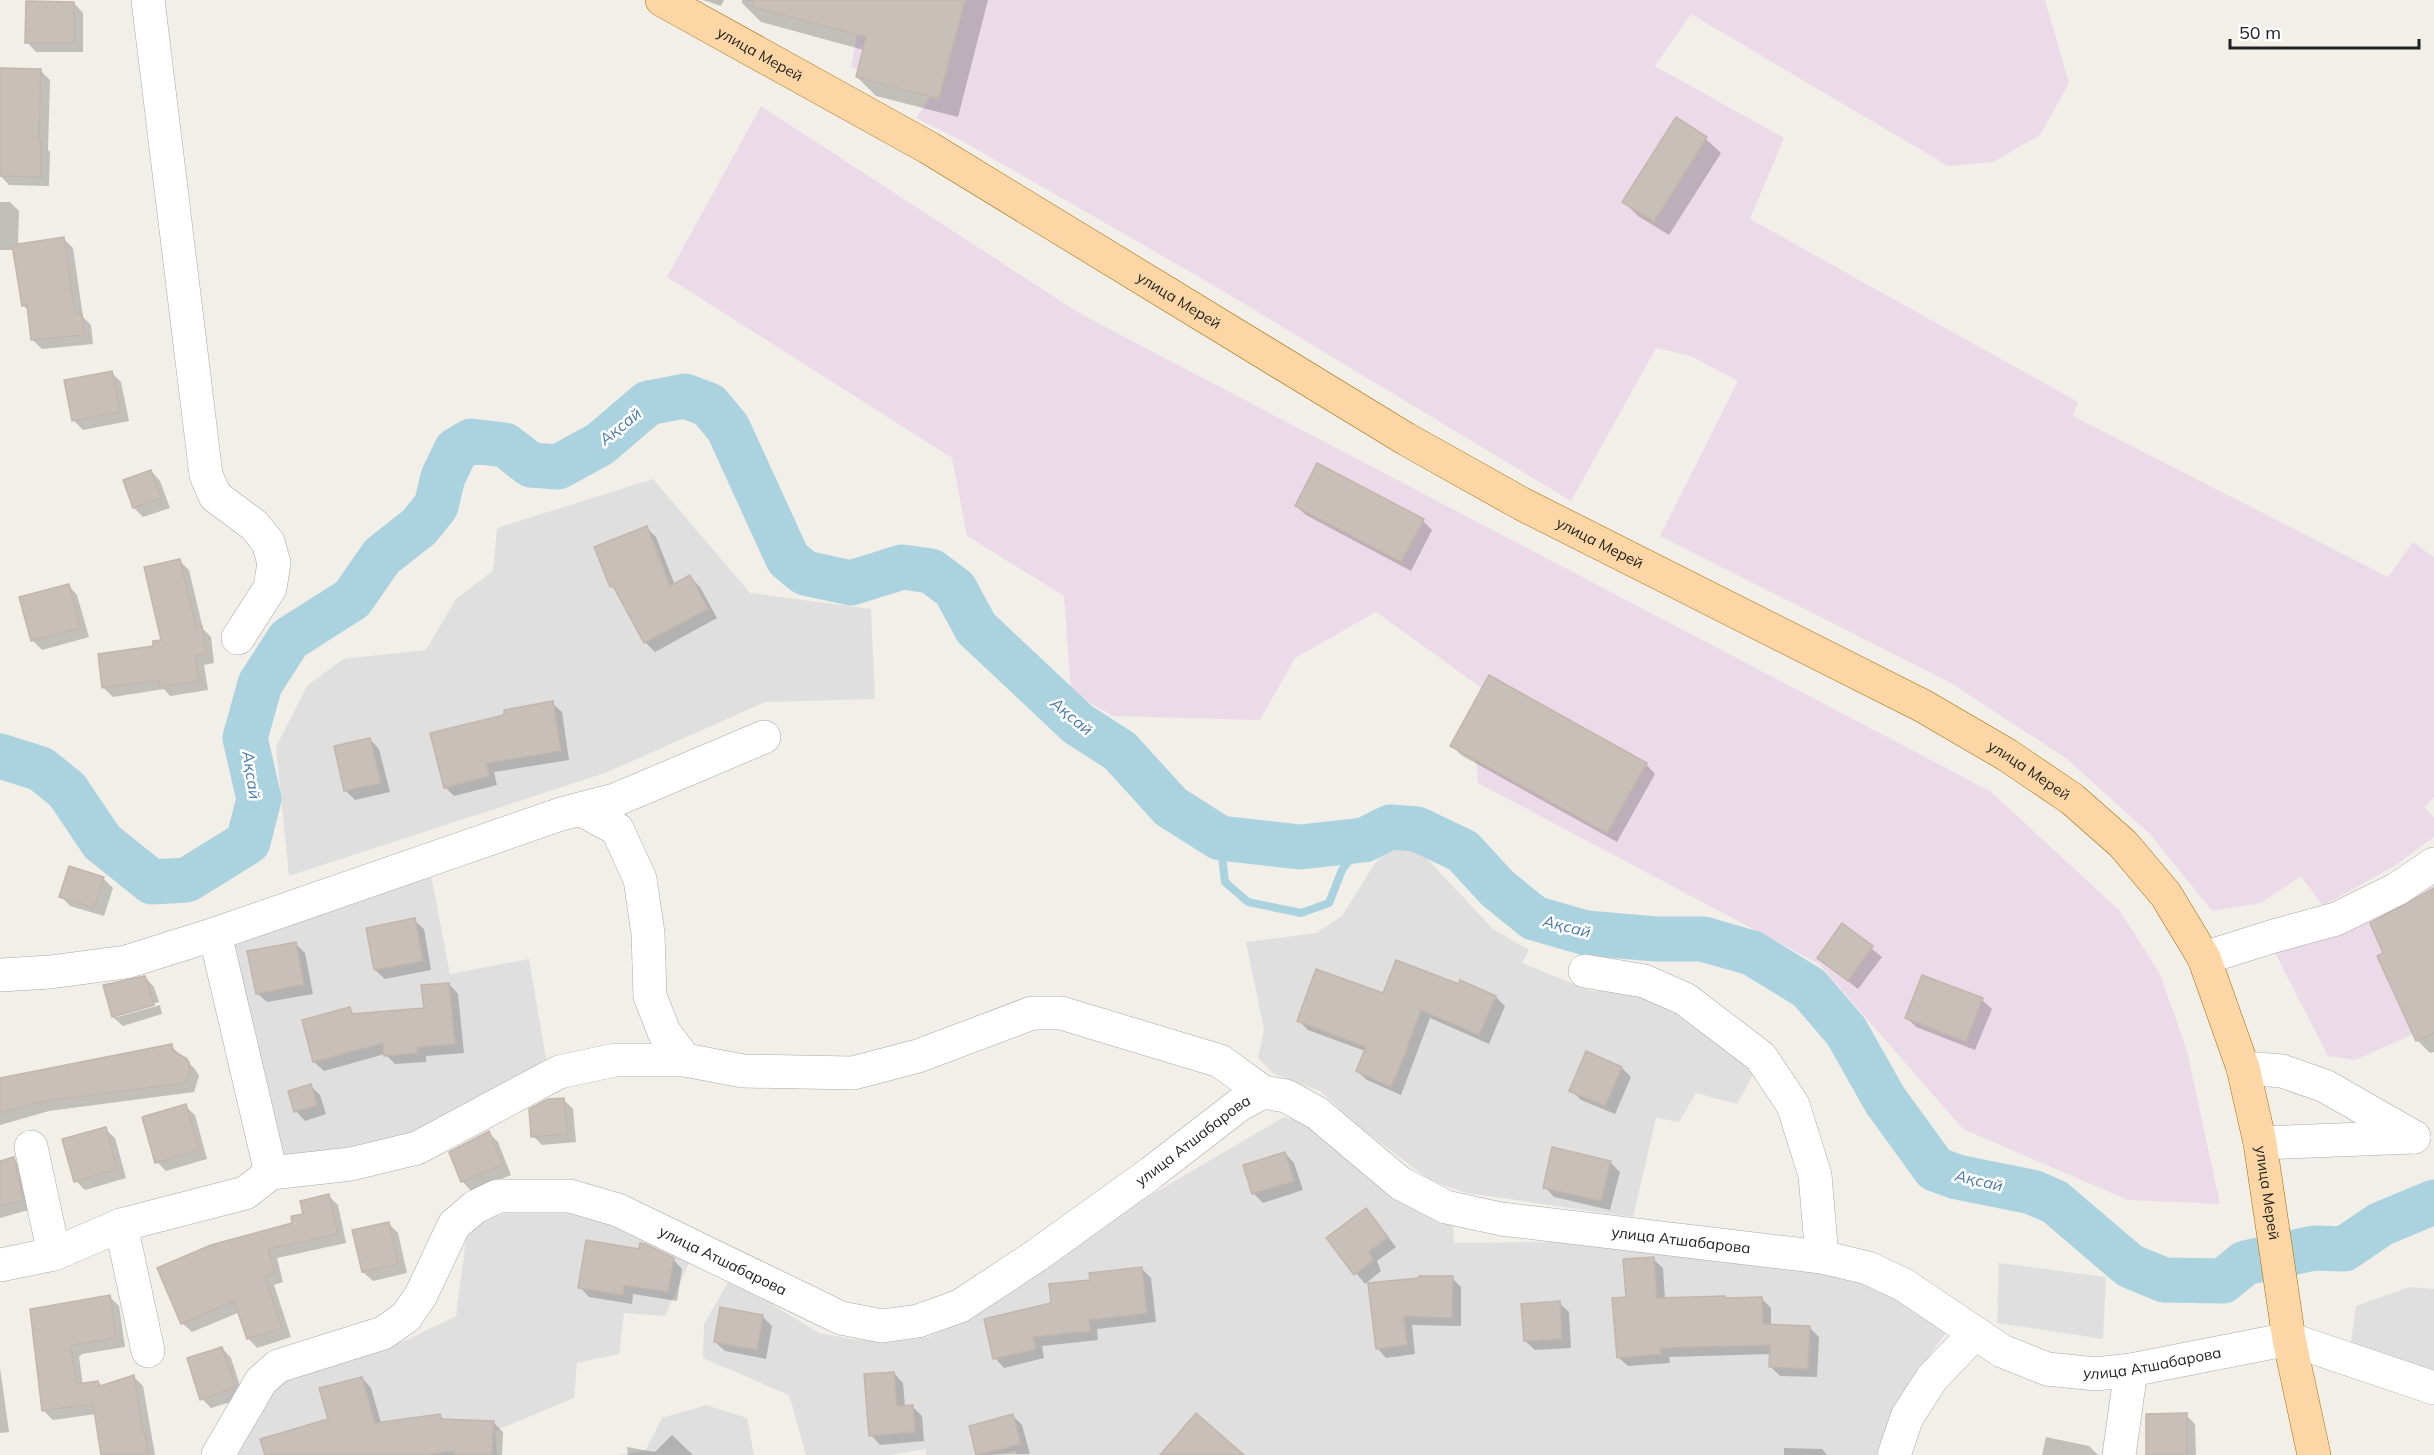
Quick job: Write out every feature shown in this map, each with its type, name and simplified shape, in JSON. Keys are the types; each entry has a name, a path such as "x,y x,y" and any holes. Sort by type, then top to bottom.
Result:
{"main road":[{"name":"улица Мерей","path":"662,0 929,148 1175,300 1425,450 1522,504 1923,706 2007,755 2072,799 2123,844 2166,895 2204,958 2242,1068 2260,1143 2289,1339"},
{"path":"2289,1339 2314,1455"}],"street":[{"path":"148,0 206,475 216,496 254,525 268,542 274,563 270,588 238,638"},
{"path":"0,975 50,972 126,962 215,934 580,809 615,800 764,737"},
{"path":"580,809 617,829 640,879 648,933 650,996 664,1032 685,1060"},
{"path":"2204,958 2336,919 2397,889 2434,864"},
{"path":"215,934 271,1173"},
{"path":"1585,970 1644,981 1685,999 1761,1057 1792,1105 1815,1175 1822,1257"},
{"path":"0,1265 54,1254 121,1225 245,1193 271,1173 351,1164 417,1148 559,1072 615,1060 685,1060 742,1071 853,1072 918,1056 1032,1013 1061,1013 1220,1061 1263,1092"},
{"path":"2242,1068 2282,1071 2325,1086 2424,1136"},
{"name":"улица Атшабарова","path":"219,1455 261,1380 278,1366 383,1334 406,1317 421,1295 454,1225 475,1207 498,1196 570,1196 618,1210 841,1318 882,1326 918,1321 960,1306 1037,1255 1151,1173 1239,1105 1263,1092 1286,1096 1317,1113 1400,1184 1446,1207 1501,1219 1822,1257 1868,1268 1904,1285 2002,1351 2047,1369 2096,1374 2131,1370 2289,1339"},
{"path":"2260,1143 2424,1136"},
{"path":"31,1147 54,1254"},
{"path":"121,1225 148,1351"},
{"path":"1894,1455 1907,1417 1932,1378 1975,1332"},
{"path":"2289,1339 2434,1388"},
{"path":"2119,1455 2131,1370"}],"shaded area":[{"path":"745,0 2045,0 2069,83 2040,135 1993,162 1948,166 1691,14 1655,66 1784,138 1750,219 2078,402 2073,416 2388,577 2413,542 2434,557 2434,797 2424,807 2434,817 2434,837 2394,866 2323,906 2301,876 2261,903 2212,911 2150,834 2067,759 1951,683 1660,536 1738,381 1691,356 1656,348 1571,501 1213,285 964,142 916,118 939,85 851,67 858,31"},
{"path":"761,106 1079,313 1990,791 2120,911 2160,974 2187,1051 2220,1204 2128,1200 1963,1129 1819,964 1478,783 1474,732 1494,697 1376,612 1295,658 1260,720 1113,716 1071,692 1064,596 967,536 952,458 667,277"},
{"path":"653,479 750,593 871,609 875,699 765,702 605,773 289,876 276,747 307,686 343,659 426,650 456,599 493,571 497,528"},
{"path":"1393,842 1418,849 1493,929 1529,950 1522,963 1591,991 1632,991 1676,1009 1755,1071 1737,1104 1696,1093 1679,1122 1656,1118 1633,1217 1466,1193 1431,1181 1361,1128 1320,1091 1274,1074 1258,1058 1264,1030 1246,942 1316,933 1342,916 1373,866"},
{"path":"430,870 450,974 529,959 546,1059 474,1104 406,1138 283,1157 232,939"},
{"path":"2434,881 2434,1025 2355,1060 2328,1056 2274,951"},
{"path":"1284,1117 1306,1123 1453,1221 1454,1243 1560,1242 1825,1272 1863,1281 1900,1298 1947,1331 1893,1407 1876,1455 1017,1455 1016,1451 993,1455 927,1455 925,1449 891,1455 806,1455 789,1395 703,1358 704,1324 730,1279 819,1333 851,1339 890,1342 928,1337 966,1317 1122,1212"},
{"path":"566,1211 615,1225 689,1263 665,1316 624,1313 619,1354 577,1363 574,1398 495,1431 497,1455 237,1455 273,1389 300,1372 407,1340 456,1316 466,1239 484,1218 508,1213"},
{"path":"1999,1263 2106,1277 2103,1339 1997,1323"},
{"path":"2409,1287 2434,1289 2434,1370 2351,1342 2356,1306"},
{"path":"706,1405 747,1418 754,1455 617,1455 645,1451 662,1418"}],"building":[{"path":"753,0 965,0 939,99 856,77 866,37 753,7"},
{"path":"26,1 74,2 74,43 25,43"},
{"path":"0,68 41,69 39,141 41,141 41,177 0,176"},
{"path":"1676,117 1707,137 1654,222 1622,202"},
{"path":"64,237 75,314 82,314 84,335 31,340 27,305 22,306 12,245"},
{"path":"112,371 120,412 72,421 64,380"},
{"path":"1317,463 1424,519 1401,562 1295,506"},
{"path":"151,470 161,498 133,508 123,480"},
{"path":"647,526 670,586 690,575 708,609 644,643 613,586 610,587 594,547"},
{"path":"180,559 196,627 202,626 206,654 195,656 199,681 159,687 158,680 102,688 98,654 153,646 153,641 161,640 144,567"},
{"path":"69,584 80,628 31,641 19,597"},
{"path":"1489,675 1647,763 1607,833 1450,746"},
{"path":"553,701 561,751 486,763 489,776 444,788 430,733 504,715 504,710"},
{"path":"370,738 381,783 344,791 334,746"},
{"path":"69,866 104,877 94,908 59,897"},
{"path":"2434,888 2434,1033 2416,1041 2377,956 2383,953 2370,923"},
{"path":"415,918 423,961 374,970 366,928"},
{"path":"1842,923 1873,946 1848,981 1817,958"},
{"path":"296,942 304,984 256,994 247,951"},
{"path":"1396,960 1459,984 1460,980 1496,996 1479,1035 1421,1010 1391,1087 1356,1071 1366,1047 1297,1021 1316,969 1383,993"},
{"path":"1922,975 1983,998 1966,1042 1905,1018"},
{"path":"145,976 154,1005 112,1017 103,985"},
{"path":"449,983 455,1044 417,1047 418,1053 384,1056 383,1043 313,1062 302,1020 350,1007 352,1014 424,1008 421,985"},
{"path":"172,1044 173,1051 189,1062 190,1073 185,1083 39,1102 0,1113 0,1078"},
{"path":"1586,1051 1622,1067 1605,1106 1569,1091"},
{"path":"311,1084 317,1105 294,1112 288,1091"},
{"path":"564,1098 567,1134 531,1137 529,1109 548,1099"},
{"path":"186,1104 199,1150 155,1163 142,1117"},
{"path":"106,1127 117,1169 74,1182 62,1139"},
{"path":"489,1131 503,1165 461,1182 449,1152"},
{"path":"1552,1147 1611,1161 1601,1201 1543,1188"},
{"path":"1285,1152 1294,1181 1252,1194 1243,1165"},
{"path":"14,1157 23,1200 0,1206 0,1161"},
{"path":"329,1194 338,1234 268,1249 275,1273 265,1276 282,1328 247,1339 234,1301 181,1324 157,1268 211,1245 292,1223 291,1216 303,1214 300,1201"},
{"path":"1366,1208 1388,1237 1369,1251 1373,1261 1354,1275 1326,1238"},
{"path":"389,1222 398,1264 362,1272 352,1230"},
{"path":"586,1240 639,1249 640,1243 645,1244 674,1258 668,1292 624,1285 623,1295 578,1288"},
{"path":"1654,1257 1657,1298 1762,1297 1763,1324 1810,1326 1808,1369 1769,1367 1770,1345 1661,1348 1661,1354 1617,1358 1612,1298 1626,1297 1623,1259"},
{"path":"1142,1267 1147,1313 1089,1320 1090,1331 1033,1337 1036,1349 993,1359 984,1319 1051,1303 1049,1284 1090,1280 1089,1273"},
{"path":"1419,1276 1453,1276 1452,1318 1404,1316 1407,1345 1376,1349 1368,1283 1419,1278"},
{"path":"110,1295 116,1338 71,1347 76,1384 98,1381 100,1386 134,1375 148,1455 101,1455 93,1404 42,1411 30,1309"},
{"path":"1560,1301 1562,1339 1524,1341 1521,1304"},
{"path":"720,1307 763,1315 757,1350 714,1342"},
{"path":"222,1347 236,1387 200,1400 187,1358"},
{"path":"894,1372 897,1406 913,1405 915,1432 869,1436 864,1374"},
{"path":"362,1377 375,1423 440,1414 441,1419 494,1421 492,1455 454,1455 454,1451 425,1455 265,1455 260,1439 328,1419 319,1388"},
{"path":"1196,1413 1244,1455 1160,1455"},
{"path":"2187,1413 2187,1455 2146,1455 2146,1414"},
{"path":"1013,1414 1021,1444 976,1455 969,1426"}],"waterway":[{"name":"Ақсай","path":"0,756 41,769 67,790 102,842 152,882 187,880 248,842 259,799 245,738 260,684 289,639 352,599 382,556 419,527 436,506 443,477 456,450 471,441 505,445 531,465 558,467 600,444 648,403 685,396 709,405 728,428 788,559 805,573 851,583 902,567 931,571 955,589 976,628 1078,724 1120,751 1171,807 1220,838 1300,847 1364,840 1390,827 1417,829 1463,851 1497,888 1534,918 1586,933 1656,939 1703,939 1752,953 1809,988 1846,1031 1885,1100 1935,1169 1957,1177 2032,1192 2055,1202 2130,1266 2164,1280 2223,1281 2245,1263 2314,1248 2344,1249 2381,1224 2434,1202"},
{"path":"1220,838 1225,882 1248,902 1301,913 1329,903 1342,870 1364,840"}]}
